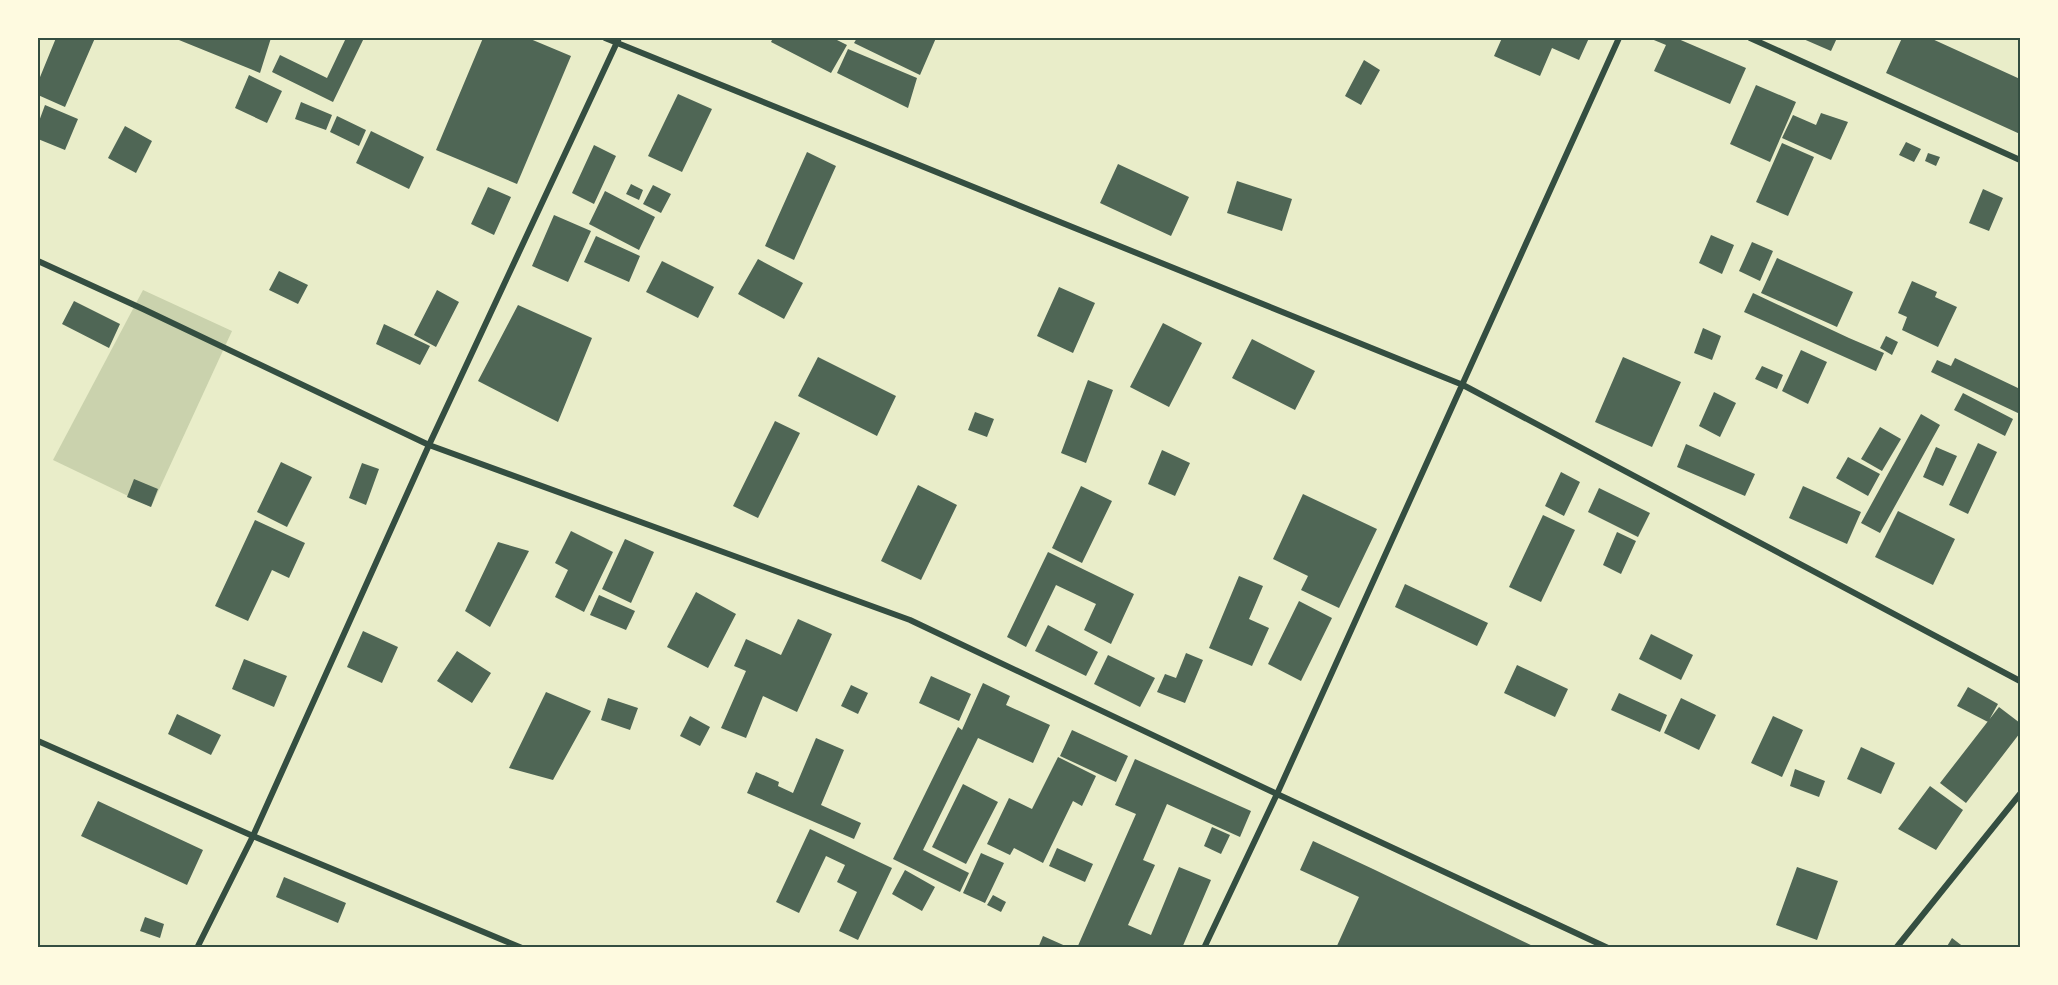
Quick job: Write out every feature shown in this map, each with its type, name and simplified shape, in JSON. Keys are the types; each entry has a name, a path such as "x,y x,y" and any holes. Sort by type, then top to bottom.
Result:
{"street":[{"path":"605,38 618,40 1463,385 2020,681"},
{"path":"1204,948 1463,385 1619,38"},
{"path":"1750,38 2020,160"},
{"path":"197,948 253,836 429,444 618,40"},
{"path":"38,261 429,444 910,620 1276,794 1608,948"},
{"path":"38,741 253,836 522,948"},
{"path":"1896,948 2020,794"}],"green space":[{"path":"143,290 232,331 151,507 53,460"}],"building":[{"path":"56,38 95,38 65,107 38,95 38,82"},
{"path":"174,38 271,38 260,73"},
{"path":"346,38 364,38 333,102 272,72 280,55 327,78"},
{"path":"483,38 528,38 571,56 517,184 436,150"},
{"path":"773,38 833,38 847,45 831,73 771,42"},
{"path":"857,38 936,38 920,75 854,43"},
{"path":"1502,38 1589,38 1579,60 1552,48 1540,76 1494,56"},
{"path":"1649,38 1676,38 1746,68 1730,104 1654,71 1666,45"},
{"path":"1801,38 1837,38 1831,51"},
{"path":"1902,38 1930,38 2020,79 2020,134 1886,73"},
{"path":"848,49 917,78 908,108 837,73"},
{"path":"1364,60 1380,70 1361,105 1345,96"},
{"path":"249,75 282,91 267,123 235,108"},
{"path":"1756,85 1796,102 1770,162 1730,144"},
{"path":"678,94 712,109 682,172 648,156"},
{"path":"301,102 332,115 326,130 295,119"},
{"path":"45,105 78,119 65,150 38,139 38,124"},
{"path":"1821,113 1848,122 1831,160 1782,138 1793,115 1816,125"},
{"path":"337,116 366,130 359,146 330,132"},
{"path":"125,126 152,141 136,173 108,158"},
{"path":"371,131 424,157 409,189 356,163"},
{"path":"1906,142 1921,149 1914,162 1899,155"},
{"path":"1782,143 1814,157 1788,216 1756,202"},
{"path":"594,145 616,156 594,204 572,193"},
{"path":"807,152 836,166 794,260 765,246"},
{"path":"1928,153 1940,157 1936,166 1925,161"},
{"path":"1118,164 1189,197 1171,236 1100,203"},
{"path":"1237,181 1292,199 1282,231 1227,213"},
{"path":"631,184 643,190 639,200 626,194"},
{"path":"653,185 671,194 661,213 643,204"},
{"path":"488,187 511,197 494,235 471,224"},
{"path":"1983,189 2003,198 1989,231 1969,223"},
{"path":"605,191 655,217 639,250 589,224"},
{"path":"554,215 591,231 568,282 532,266"},
{"path":"1711,235 1734,245 1722,274 1699,263"},
{"path":"596,236 640,256 629,282 584,262"},
{"path":"1752,242 1773,251 1760,281 1739,271"},
{"path":"1777,258 1853,292 1837,327 1761,293"},
{"path":"758,259 803,283 784,319 738,294"},
{"path":"662,261 714,287 698,318 646,292"},
{"path":"279,271 308,285 298,304 269,290"},
{"path":"1912,281 1937,292 1935,297 1957,307 1938,347 1902,330 1907,317 1898,313"},
{"path":"1059,287 1095,303 1073,353 1037,336"},
{"path":"437,290 459,302 436,347 414,335"},
{"path":"1753,293 1884,353 1876,371 1744,312"},
{"path":"74,301 120,324 109,348 62,324"},
{"path":"518,305 592,338 558,422 478,381"},
{"path":"1163,323 1202,343 1169,407 1130,387"},
{"path":"384,324 430,346 420,365 376,344"},
{"path":"1703,328 1721,336 1712,360 1694,353"},
{"path":"1886,336 1898,342 1892,355 1880,348"},
{"path":"1252,339 1315,371 1295,410 1232,378"},
{"path":"1801,350 1827,362 1808,404 1782,391"},
{"path":"818,357 896,396 877,436 798,396"},
{"path":"1623,357 1681,382 1652,447 1595,422"},
{"path":"1955,358 2020,389 2020,414 1931,372 1937,360 1951,366"},
{"path":"1762,366 1783,375 1777,389 1755,379"},
{"path":"1088,380 1113,390 1086,463 1061,453"},
{"path":"1714,392 1736,403 1720,437 1699,426"},
{"path":"1963,393 2013,419 2005,436 1954,410"},
{"path":"975,412 994,419 987,437 968,430"},
{"path":"1921,414 1940,425 1880,533 1861,523"},
{"path":"775,421 800,433 758,518 733,506"},
{"path":"1880,427 1901,439 1882,471 1861,459"},
{"path":"1978,443 1997,452 1968,514 1949,505"},
{"path":"1686,444 1755,474 1745,496 1677,467"},
{"path":"1936,447 1957,456 1943,486 1923,477"},
{"path":"1162,450 1190,463 1175,496 1148,484"},
{"path":"1848,457 1880,474 1868,496 1836,478"},
{"path":"281,462 312,477 287,527 257,512"},
{"path":"362,463 379,469 366,505 349,498"},
{"path":"1561,472 1580,482 1564,516 1545,506"},
{"path":"134,479 158,489 151,507 127,497"},
{"path":"918,485 957,505 921,580 881,561"},
{"path":"1081,486 1112,501 1082,563 1052,548"},
{"path":"1803,486 1861,512 1847,544 1789,518"},
{"path":"1599,488 1650,513 1638,537 1588,512"},
{"path":"1303,494 1377,529 1339,608 1301,590 1308,576 1273,559"},
{"path":"1898,511 1955,539 1933,585 1875,557"},
{"path":"1543,515 1575,530 1541,602 1509,587"},
{"path":"255,520 305,543 289,578 272,570 248,621 215,606"},
{"path":"571,531 613,552 584,612 555,597 568,570 555,563"},
{"path":"1617,532 1636,541 1621,574 1603,565"},
{"path":"625,539 654,552 631,603 602,589"},
{"path":"498,542 529,551 490,627 465,611"},
{"path":"1048,552 1134,594 1111,644 1084,630 1096,604 1056,585 1026,647 1007,637"},
{"path":"1239,576 1263,586 1249,619 1269,628 1252,666 1209,648"},
{"path":"1405,584 1488,623 1477,646 1395,607"},
{"path":"696,592 736,614 708,668 667,647"},
{"path":"599,595 635,611 626,630 590,615"},
{"path":"1299,601 1332,618 1301,681 1268,664"},
{"path":"798,619 832,634 797,712 763,696 746,738 721,728 746,671 734,666 746,639 781,655"},
{"path":"1048,625 1098,652 1086,676 1035,651"},
{"path":"363,631 398,647 382,683 347,667"},
{"path":"1651,634 1693,655 1681,680 1639,659"},
{"path":"457,651 491,673 472,703 437,681"},
{"path":"1186,653 1203,660 1185,703 1157,692 1165,674 1176,678"},
{"path":"1108,655 1155,678 1140,707 1094,684"},
{"path":"244,659 287,676 274,707 232,689"},
{"path":"1517,665 1568,689 1555,717 1504,693"},
{"path":"931,676 971,694 959,721 919,703"},
{"path":"983,683 1010,696 1006,705 1050,725 1033,763 978,738 923,850 969,873 960,892 893,859 958,727 962,730"},
{"path":"851,685 868,693 858,714 841,706"},
{"path":"1968,687 1998,704 1988,722 1957,706"},
{"path":"546,692 591,711 553,780 509,768"},
{"path":"1619,693 1667,715 1660,732 1611,710"},
{"path":"608,698 638,708 630,730 601,720"},
{"path":"1681,698 1716,715 1699,750 1664,733"},
{"path":"1999,707 2020,723 2020,733 1966,803 1940,783"},
{"path":"177,714 221,735 211,755 168,734"},
{"path":"690,716 710,727 700,746 680,736"},
{"path":"1773,716 1803,730 1782,777 1751,763"},
{"path":"1072,730 1128,756 1116,782 1060,756"},
{"path":"816,738 844,750 821,805 861,823 854,839 747,793 756,772 779,782 778,786 793,793"},
{"path":"1861,747 1895,763 1881,794 1847,779"},
{"path":"1058,757 1096,776 1082,806 1073,801 1043,863 1014,848 1010,855 987,844 1009,798 1032,809"},
{"path":"1135,759 1251,811 1240,837 1167,804 1143,860 1155,865 1128,925 1151,935 1179,867 1211,880 1182,948 1077,948 1136,814 1115,805"},
{"path":"1795,769 1825,781 1819,797 1790,786"},
{"path":"963,784 998,802 966,864 932,847"},
{"path":"1930,786 1963,810 1936,850 1898,829"},
{"path":"98,801 203,850 187,885 81,836"},
{"path":"1212,827 1230,835 1221,854 1204,846"},
{"path":"810,829 892,868 858,940 839,931 857,892 837,882 845,865 826,856 799,913 776,902"},
{"path":"1313,841 1537,948 1336,948 1359,897 1300,870"},
{"path":"1057,848 1093,864 1085,882 1049,866"},
{"path":"981,853 1004,863 985,903 963,893"},
{"path":"1797,867 1838,881 1817,940 1776,925"},
{"path":"905,870 935,887 922,911 892,894"},
{"path":"284,877 346,903 338,923 276,897"},
{"path":"993,895 1006,902 1001,912 987,905"},
{"path":"145,917 164,924 160,938 140,931"},
{"path":"1043,936 1070,948 1038,948"},
{"path":"1952,938 1965,948 1946,948"}]}
